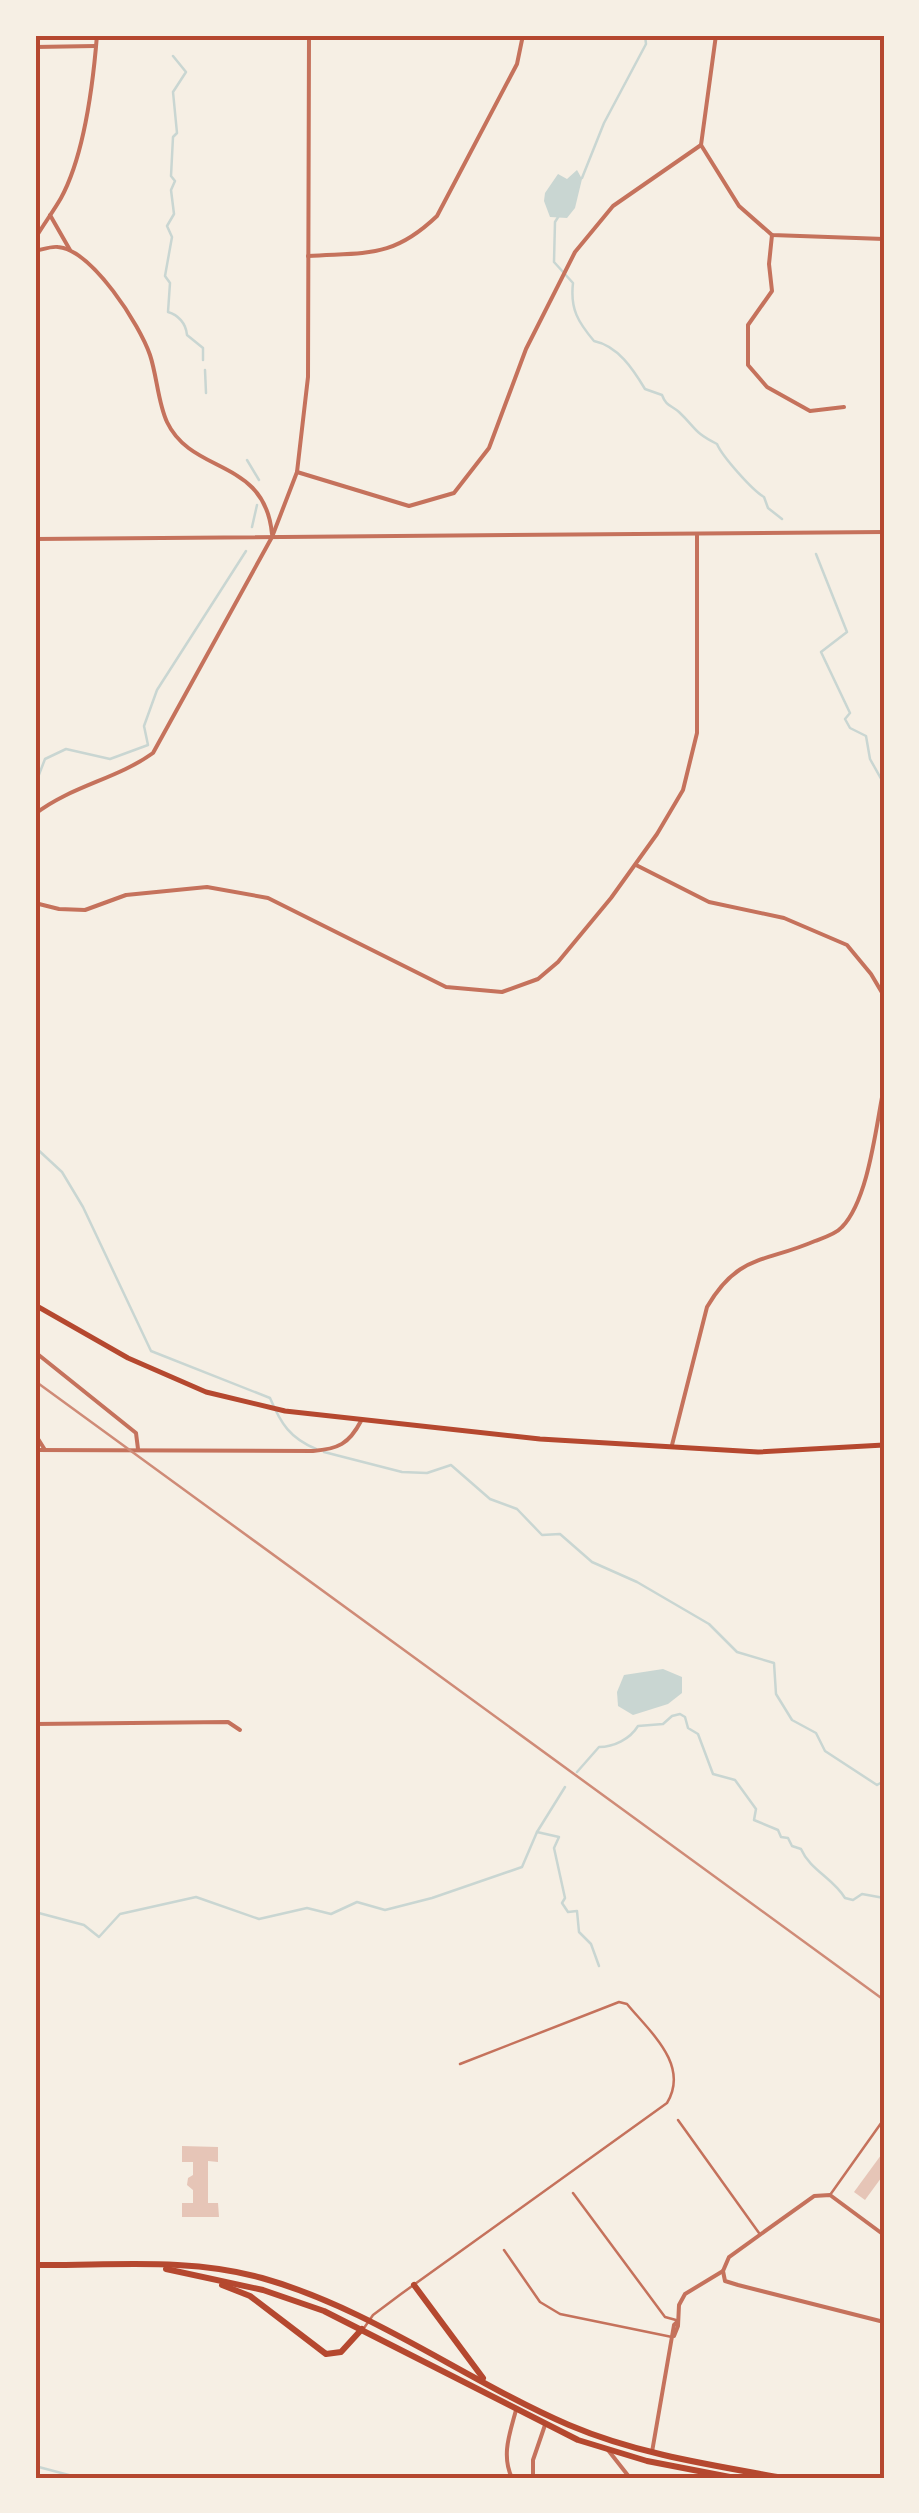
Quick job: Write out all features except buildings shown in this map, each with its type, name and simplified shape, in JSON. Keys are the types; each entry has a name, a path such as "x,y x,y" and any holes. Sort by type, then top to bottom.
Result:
{"main road":[{"path":"35,1305 128,1358 206,1392 285,1411 540,1438 758,1452 884,1445"},
{"path":"35,2266 203,2266 248,2274 308,2293 570,2425 652,2452 783,2478"},
{"path":"156,2266 290,2298 362,2330 545,2425 608,2450 735,2478"},
{"path":"204,2278 250,2296 326,2354 341,2352 362,2330"},
{"path":"414,2285 486,2383"}],"street":[{"path":"35,238 62,196 83,132 96,64 96,35"},
{"path":"35,814 54,799 138,764 154,753 272,537 297,472 308,377 309,35"},
{"path":"308,256 388,250 418,235 437,216 517,64 523,35"},
{"path":"716,35 701,146 739,206 772,235 884,239"},
{"path":"35,47 96,46"},
{"path":"297,472 409,506 454,493 489,448 526,349 568,262 613,206 701,146"},
{"path":"50,215 71,253"},
{"path":"772,235 768,264 772,291 748,324 748,365 766,387 810,412 844,407"},
{"path":"35,252 58,247 95,270 148,349 166,421 178,438 244,479 266,502 272,537"},
{"path":"35,539 884,532"},
{"path":"35,903 85,910 126,896 207,887 268,898 446,987 502,992 538,979 558,962 636,865 683,790 698,734 697,535"},
{"path":"636,865 709,902 784,918 848,945 884,996"},
{"path":"672,1445 707,1307 718,1288 738,1268 842,1228 864,1184 884,1087"},
{"path":"35,1352 133,1430 138,1436 138,1450"},
{"path":"35,1450 313,1452 335,1449 353,1436 361,1421"},
{"path":"35,1434 45,1450"},
{"path":"35,1724 228,1722 240,1730"},
{"path":"652,2452 679,2305 685,2294 723,2271 730,2257 814,2196 830,2196 884,2235"},
{"path":"723,2271 724,2281 884,2322"},
{"path":"512,2478 506,2465 506,2448 516,2410"},
{"path":"533,2478 533,2460 545,2425"},
{"path":"608,2450 630,2478"}],"lane":[{"path":"362,2330 414,2285 667,2103 676,2080 672,2064 660,2045 627,2004 619,2002 460,2064"},
{"path":"678,2120 760,2235"},
{"path":"830,2196 884,2120"},
{"path":"573,2193 665,2317 677,2321"},
{"path":"504,2250 540,2302 560,2314 674,2337"}],"shaded area":[{"path":"577,170 582,179 575,208 567,218 550,217 545,193 558,174 567,179"},
{"path":"663,1669 682,1677 682,1693 668,1704 633,1715 618,1706 617,1692 624,1675"}],"waterway":[{"path":"582,178 604,123 646,44 645,35"},
{"path":"173,56 186,72 173,92 177,133 173,137 171,176 175,181 171,190 174,214 167,226 172,237 165,276 170,283 168,312 181,320 187,335 203,348 203,360"},
{"path":"560,214 555,222 554,262 573,283 574,308 584,328 594,341 624,359 645,389 662,395 699,433 717,444 764,497 768,508 782,519"},
{"path":"205,370 206,393"},
{"path":"247,460 259,480"},
{"path":"252,527 257,505"},
{"path":"35,785 45,759 66,749 110,759 148,745 144,726 157,690 246,551"},
{"path":"816,554 847,632 821,652 850,713 845,719 850,728 866,736 870,759 884,784"},
{"path":"35,1147 62,1172 83,1207 151,1351 270,1398 287,1429 316,1449"},
{"path":"324,1452 402,1472 427,1473 451,1465 490,1499 517,1509 542,1535 560,1534 592,1562 637,1582 709,1624 737,1652 774,1663 776,1694 792,1720 816,1733 825,1751 877,1785 884,1781"},
{"path":"577,1772 599,1747 621,1741 638,1726 663,1724 680,1714 688,1728 698,1734 713,1774 735,1780 756,1809 754,1820 778,1830 781,1837 801,1849 845,1898 853,1900 862,1894 884,1898"},
{"path":"35,1912 84,1925 99,1937 120,1914 196,1897 259,1919 307,1908 331,1914 357,1902 385,1910 522,1867 537,1832 565,1787"},
{"path":"537,1832 559,1837 554,1848 565,1898 562,1903 568,1912 577,1911 579,1932 591,1944 599,1966"},
{"path":"35,2466 80,2478"}],"railway":[{"path":"35,1381 884,2000"}]}
